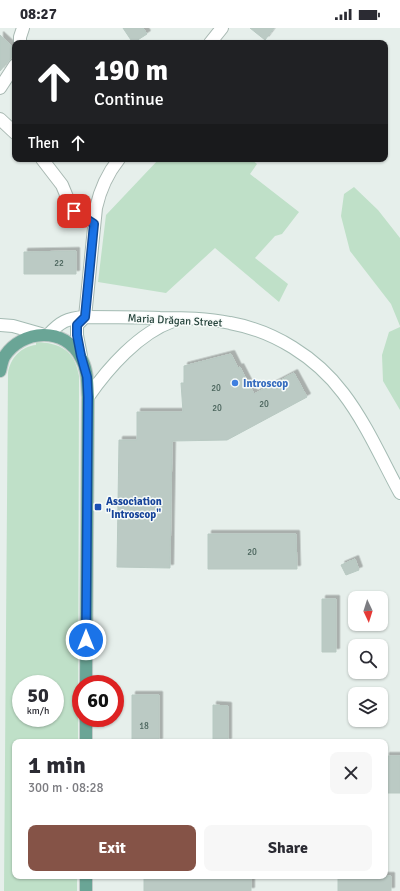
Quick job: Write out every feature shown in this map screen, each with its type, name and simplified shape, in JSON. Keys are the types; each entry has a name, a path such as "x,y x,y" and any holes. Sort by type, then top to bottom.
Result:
{"main road":[{"path":"20,40 23,28"},
{"path":"212,40 222,28"},
{"path":"0,88 12,70"},
{"path":"0,119 12,130"},
{"path":"44,162 62,185 72,209 94,224"},
{"path":"86,675 88,397 87,377 81,356 77,335 77,325 85,317 94,224 98,203 106,178 117,162"},
{"name":"Maria Drăgan Street","path":"44,335 63,322 72,318 180,318 214,320 231,323 255,330 274,338 307,357 331,379 350,403 400,493"},
{"path":"88,397 107,372 149,332 180,318"},
{"path":"0,325 13,326 44,335 62,338 72,345 81,356"},
{"path":"0,371 4,358 16,343 28,338 44,335"},
{"path":"86,727 86,739"},
{"path":"86,879 86,891"}],"green space":[{"path":"156,162 255,162 257,164 250,174 299,212 282,234 275,236 255,258 288,284 279,302 215,248 166,293 98,282 106,215"},
{"path":"354,187 378,210 400,238 400,326 391,304 350,251 341,216 344,194"},
{"path":"400,327 400,410 383,381 382,355 389,332"},
{"path":"36,342 53,344 60,347 65,350 74,360 79,376 78,675 72,675 72,727 78,727 78,739 12,739 12,879 77,879 77,891 4,891 8,373 11,362 22,350 36,345"}],"building":[{"path":"123,28 143,28 147,34 138,40 131,40"},
{"path":"250,28 274,28 265,40"},
{"path":"0,35 12,46 12,57 0,71"},
{"path":"76,251 76,274 24,274 24,252"},
{"path":"231,354 238,368 240,367 254,394 294,373 307,397 227,440 172,441 170,568 117,567 119,440 137,440 137,412 183,412 181,383 184,383 184,366"},
{"path":"208,534 296,534 297,569 208,569"},
{"path":"355,559 359,570 346,575 341,565"},
{"path":"322,599 336,599 336,652 322,652"},
{"path":"132,695 159,695 159,739 132,739"},
{"path":"213,705 228,706 228,739 213,739"},
{"path":"388,756 400,756 400,793 388,793"},
{"path":"388,876 391,876 391,891 338,891 338,879 388,879"},
{"path":"144,879 251,879 251,891 144,891"}],"place":[{"name":"Introscop","path":"235,383"},
{"name":"Association \"Introscop\"","path":"98,507"}],"route":[{"path":"74,211 94,224 85,317 77,325 77,335 81,356 87,377 88,397 86,640"}]}
